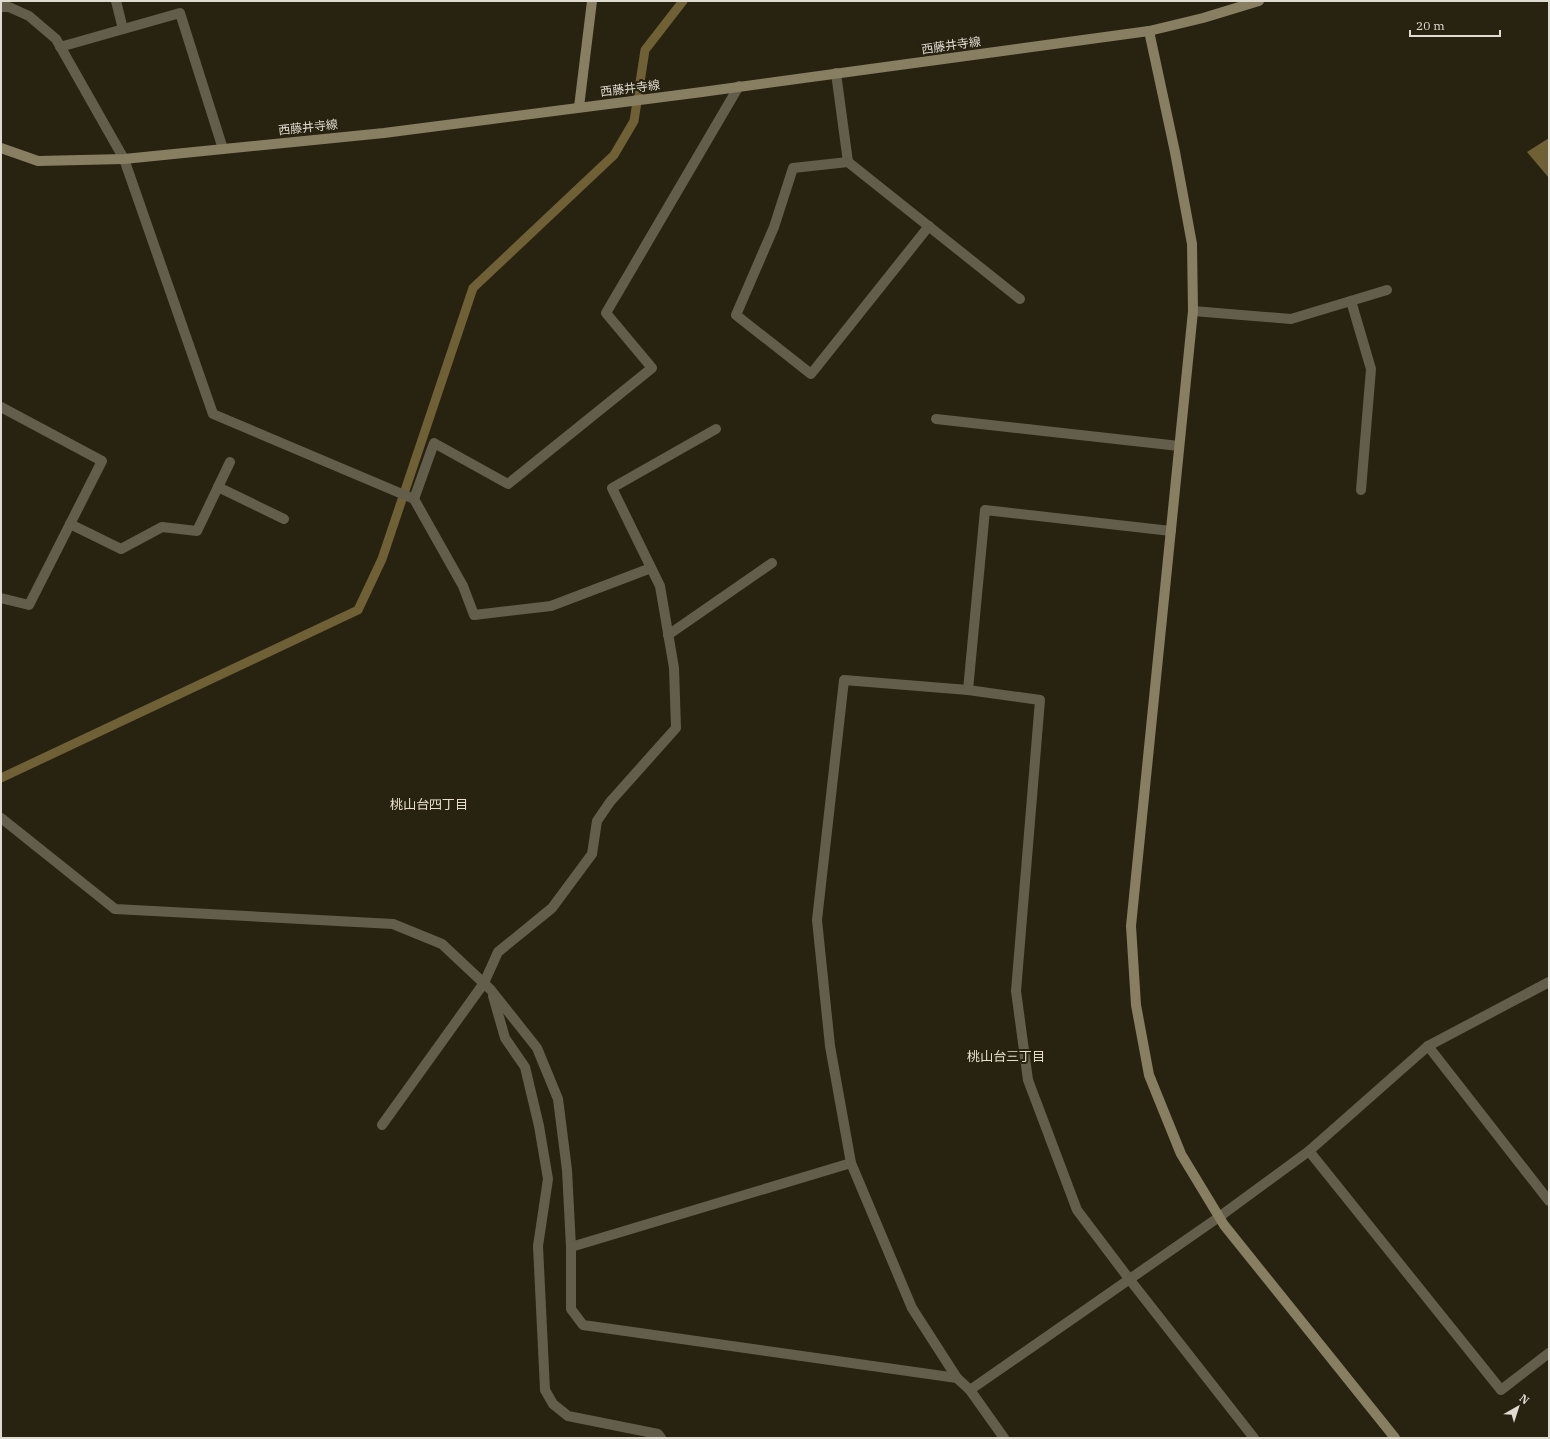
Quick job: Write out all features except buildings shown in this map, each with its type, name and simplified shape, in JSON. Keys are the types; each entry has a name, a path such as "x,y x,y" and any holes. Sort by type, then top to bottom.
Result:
{"street":[{"path":"116,1 123,29"},
{"path":"580,107 592,1"},
{"name":"西藤井寺線","path":"1,148 38,161 124,160 384,133 1149,31 1203,18 1259,1"},
{"path":"1,7 9,7 29,16 56,39 124,160 213,414 414,499 463,586 474,615 551,606 651,568"},
{"path":"60,47 180,13 223,149"},
{"path":"1149,31 1175,152 1192,244 1193,311 1131,926 1136,1005 1152,1082 1181,1154 1219,1217 1395,1438"},
{"path":"836,73 848,162 1020,299"},
{"path":"414,499 434,443 508,484 652,368 606,313 740,86"},
{"path":"848,162 793,168 774,227 736,315 811,374 929,226"},
{"path":"1193,311 1291,319 1387,290"},
{"path":"1351,301 1371,369 1361,490"},
{"path":"1,407 102,461 29,605 1,598"},
{"path":"936,419 1179,446"},
{"path":"382,1125 487,987 498,952 552,908 592,854 598,821 610,802 676,728 674,668 660,586 612,488 716,429"},
{"path":"70,524 122,549 162,527 197,531 230,462"},
{"path":"218,487 284,519"},
{"path":"968,690 985,510 1171,531"},
{"path":"668,635 772,563"},
{"path":"1004,1438 970,1390 957,1378 912,1308 851,1163 830,1046 817,920 844,680 968,690 1040,700 1016,991 1028,1080 1077,1210 1254,1438"},
{"path":"1,818 115,909 393,924 442,944 487,987 537,1048 558,1099 566,1170 572,1246 571,1309 583,1326 957,1378"},
{"path":"970,1390 1130,1280 1310,1150 1428,1046 1549,982"},
{"path":"487,987 505,1038 525,1067 539,1126 548,1178 538,1246 545,1390 553,1404 568,1416 658,1434 661,1438"},
{"path":"1428,1046 1549,1201"},
{"path":"1310,1150 1501,1390 1549,1353"},
{"path":"572,1246 851,1163"}],"shaded area":[{"path":"1549,138 1549,178 1527,152"}],"waterway":[{"path":"1,778 358,610 382,559 473,288 614,155 634,121 645,50 683,1"}],"district":[{"name":"桃山台四丁目","path":"429,804"},
{"name":"桃山台三丁目","path":"1006,1056"}]}
